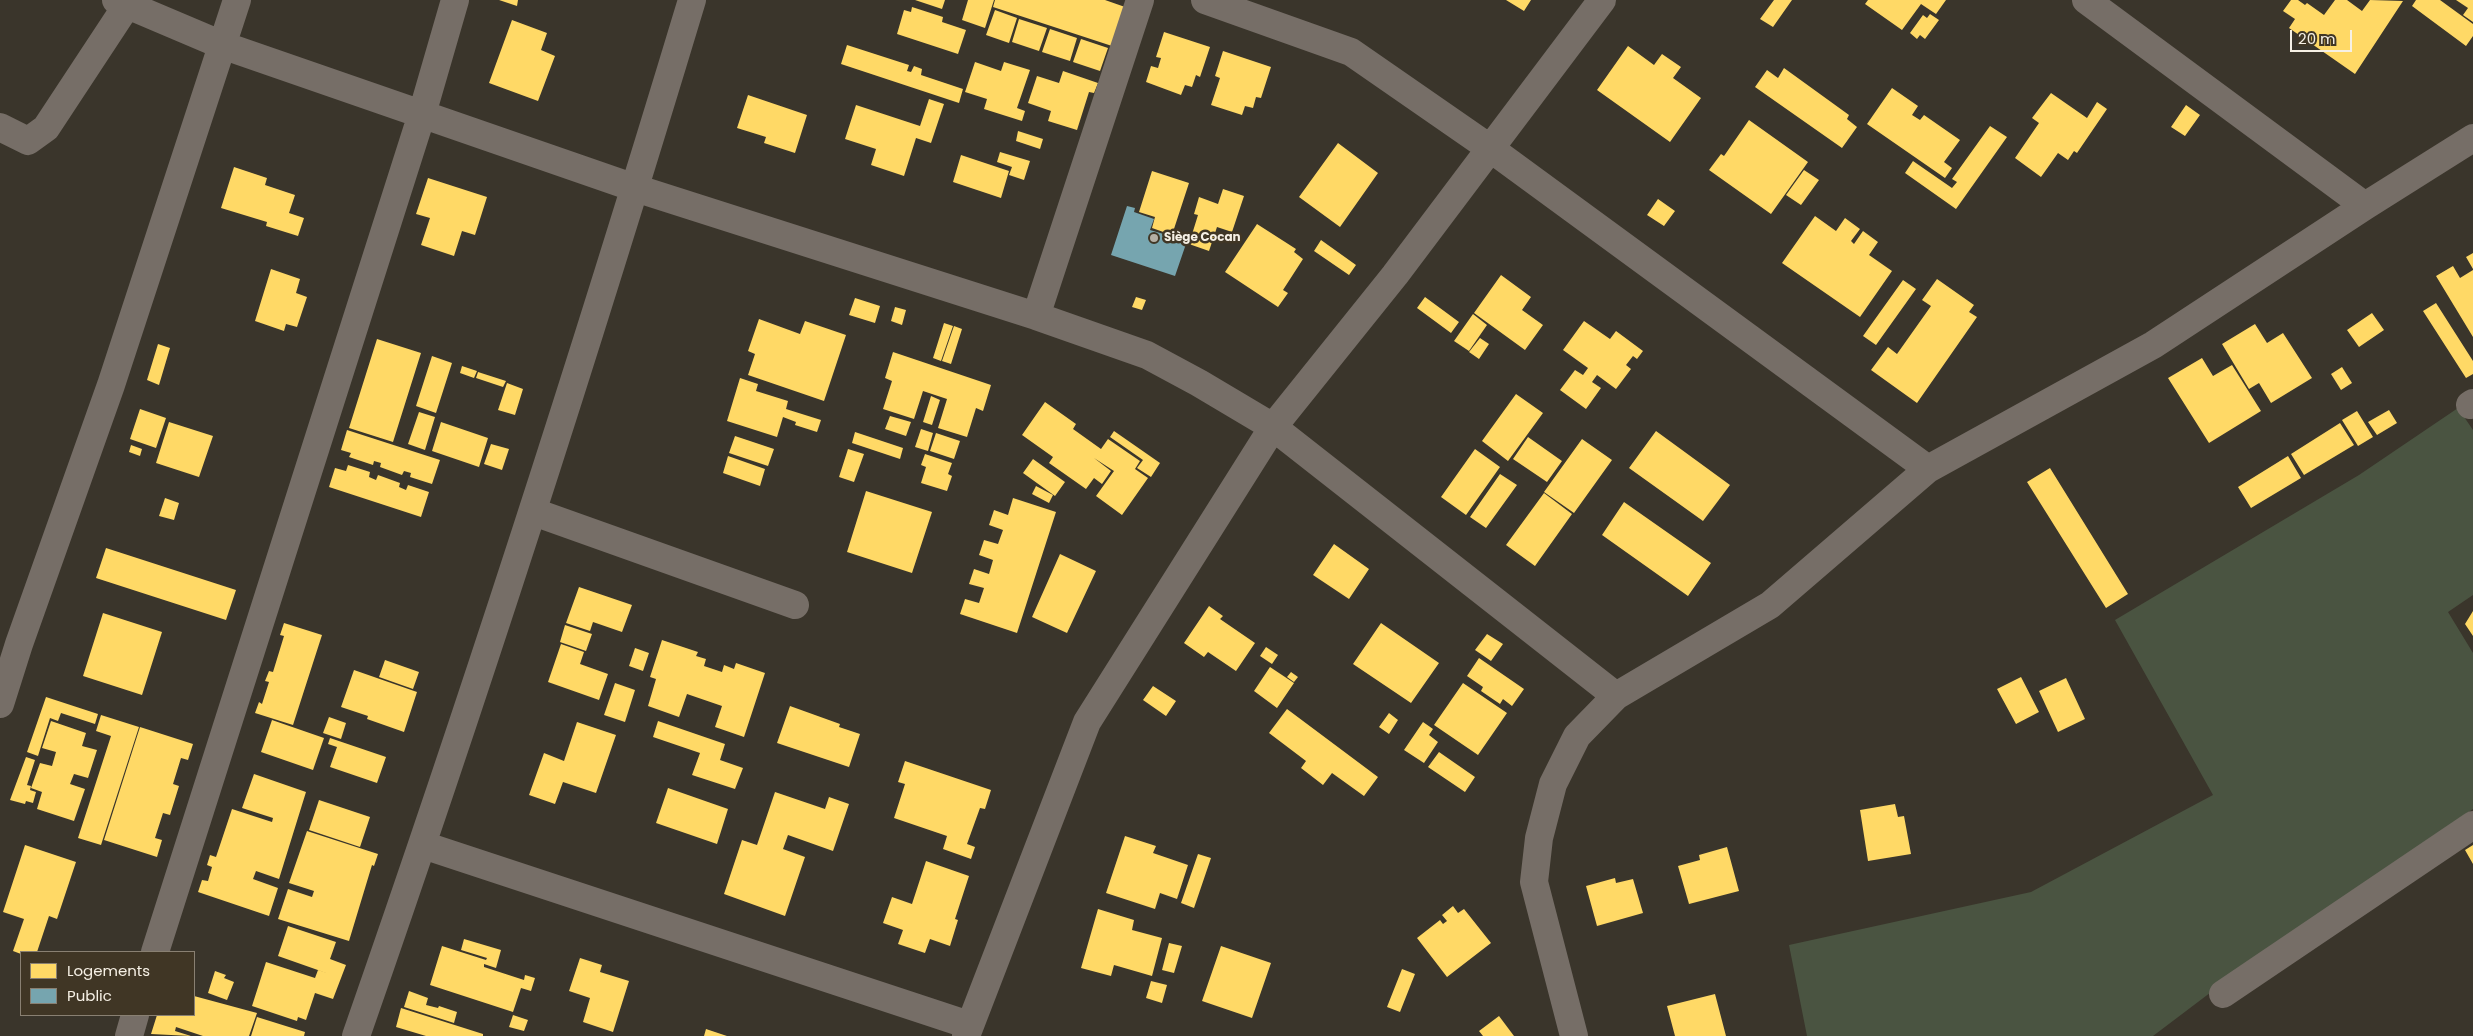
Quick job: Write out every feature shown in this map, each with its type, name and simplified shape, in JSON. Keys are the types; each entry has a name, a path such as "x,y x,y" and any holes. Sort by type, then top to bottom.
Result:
{"street":[{"path":"0,704 9,635 111,385 237,0"},
{"path":"155,951 422,114 455,0"},
{"path":"356,1036 423,845 534,512 692,0"},
{"path":"1036,316 1140,0"},
{"path":"1205,0 1351,52 1491,149 1928,469"},
{"path":"423,845 968,1031 1087,722 1273,427 1395,275 1602,0"},
{"path":"2086,0 2365,206"},
{"path":"0,127 28,141 46,128 122,2 222,45 635,188 1036,316 1147,355 1273,427 1616,696"},
{"path":"1574,1036 1534,882 1539,838 1553,784 1577,736 1616,696 1770,605 1928,469 2153,345 2365,206 2473,138"},
{"path":"534,512 795,605"},
{"path":"2223,994 2473,825"},
{"path":"129,1036 136,1016"}],"green space":[{"path":"2458,408 2473,430 2473,595 2448,612 2473,653 2473,809 2276,943 2153,1036 1807,1036 1789,945 2031,892 2213,795 2115,620 2359,475"}],"building: Logements":[{"path":"499,0 518,0 517,6"},
{"path":"915,0 945,0 942,9"},
{"path":"968,0 994,0 985,28 962,20"},
{"path":"995,0 1105,0 1125,7 1112,46 993,7"},
{"path":"1506,0 1531,0 1524,11"},
{"path":"1774,0 1792,0 1773,27 1760,19"},
{"path":"1868,0 1946,0 1936,14 1921,4 1902,30 1865,4"},
{"path":"2291,0 2298,0 2305,5 2307,3 2324,15 2335,0 2347,0 2362,11 2370,0 2403,1 2355,74 2289,28 2295,19 2283,11"},
{"path":"2416,0 2440,0 2473,24 2473,36 2466,46 2412,6"},
{"path":"2456,0 2473,0 2473,22 2463,15 2468,8"},
{"path":"912,7 943,17 942,22 966,30 958,54 897,34 904,10 911,12"},
{"path":"995,10 1017,18 1009,43 986,35"},
{"path":"1930,14 1939,20 1925,39 1920,35 1917,39 1910,33 1923,15 1927,18"},
{"path":"1019,19 1047,28 1039,51 1012,42"},
{"path":"512,20 547,33 541,50 555,56 538,101 489,83"},
{"path":"1050,29 1077,38 1070,61 1042,52"},
{"path":"1164,32 1210,47 1200,77 1196,75 1192,87 1185,85 1181,95 1146,82 1151,66 1158,68 1161,58 1156,57"},
{"path":"1081,39 1108,48 1100,71 1073,62"},
{"path":"847,45 909,65 907,71 911,72 914,66 922,69 921,75 963,89 959,103 841,64"},
{"path":"1628,46 1654,65 1662,54 1681,67 1673,78 1701,98 1670,142 1597,90"},
{"path":"1223,51 1271,67 1261,98 1256,97 1253,108 1245,106 1242,115 1211,105 1220,78 1215,76"},
{"path":"975,62 1001,71 1004,62 1030,70 1017,108 1025,111 1022,121 984,109 987,99 965,92"},
{"path":"1784,68 1849,115 1847,119 1857,127 1842,148 1755,87 1767,70 1778,78"},
{"path":"1063,71 1098,83 1094,93 1089,92 1077,130 1048,121 1051,111 1028,103 1037,76 1059,83"},
{"path":"1892,88 1918,106 1912,115 1920,120 1924,115 1960,140 1944,162 1952,168 1945,178 1867,124"},
{"path":"2051,93 2087,118 2097,102 2107,109 2077,153 2074,151 2068,160 2058,153 2041,177 2015,158 2039,123 2032,118"},
{"path":"748,95 807,115 795,153 764,143 766,137 737,128"},
{"path":"929,99 944,104 931,143 916,138 904,176 871,165 876,149 845,139 856,105 920,126"},
{"path":"2186,105 2200,115 2185,136 2171,127"},
{"path":"1749,120 1808,162 1771,214 1709,170 1721,154 1724,156"},
{"path":"1990,126 2007,137 1956,209 1905,173 1913,161 1952,188 1957,182 1952,179"},
{"path":"1018,131 1043,139 1040,149 1016,141"},
{"path":"1338,143 1378,173 1340,227 1299,197"},
{"path":"1000,152 1030,161 1024,180 1009,175 1012,167 997,162"},
{"path":"961,155 1009,171 1001,198 953,182"},
{"path":"234,167 267,178 265,185 295,195 289,213 304,218 298,236 266,226 267,222 221,208"},
{"path":"1804,170 1819,180 1801,205 1786,195"},
{"path":"1152,171 1189,183 1172,235 1152,228 1155,217 1139,212"},
{"path":"428,178 487,197 475,235 462,231 454,256 421,245 430,218 416,214"},
{"path":"1223,189 1244,196 1232,232 1217,227 1209,251 1189,244 1198,215 1194,214 1199,197 1218,204"},
{"path":"1658,199 1675,211 1664,226 1647,215"},
{"path":"1815,216 1836,231 1845,218 1860,229 1851,241 1854,244 1863,231 1878,242 1869,255 1892,271 1860,317 1782,263"},
{"path":"1257,224 1296,249 1294,252 1303,259 1283,290 1288,293 1278,307 1225,272"},
{"path":"1321,240 1356,265 1349,275 1314,251"},
{"path":"2473,253 2473,269 2466,257"},
{"path":"2453,266 2460,278 2473,270 2473,337 2436,276"},
{"path":"271,269 300,279 296,293 307,297 297,327 286,324 284,331 255,321"},
{"path":"1501,275 1531,297 1522,310 1543,325 1525,350 1474,313"},
{"path":"1937,279 1974,305 1969,312 1977,317 1917,403 1871,370 1888,347 1897,354 1931,306 1922,300"},
{"path":"1903,280 1916,289 1876,345 1863,336"},
{"path":"1136,297 1146,300 1142,310 1132,307"},
{"path":"1425,297 1459,322 1451,333 1417,308"},
{"path":"855,298 880,306 875,323 849,315"},
{"path":"2436,303 2473,361 2473,374 2466,378 2423,311"},
{"path":"895,307 906,310 902,325 891,321"},
{"path":"2372,313 2384,330 2359,347 2347,330"},
{"path":"1473,314 1487,325 1469,351 1454,341"},
{"path":"759,319 800,334 805,321 846,335 824,401 748,375 755,354 748,351"},
{"path":"1584,321 1610,339 1616,331 1643,351 1637,359 1633,356 1626,365 1631,369 1616,389 1597,375 1592,382 1601,388 1586,409 1560,390 1575,370 1583,375 1588,368 1563,350"},
{"path":"944,323 953,326 941,361 933,358"},
{"path":"2255,324 2267,343 2283,333 2312,378 2271,403 2259,383 2249,389 2222,344"},
{"path":"954,326 962,329 951,364 942,361"},
{"path":"1480,338 1489,344 1479,359 1469,352"},
{"path":"377,339 421,353 393,442 349,428"},
{"path":"158,344 170,348 159,385 147,380"},
{"path":"893,352 991,385 983,411 976,408 967,437 938,428 947,399 923,391 914,419 883,409 892,381 885,378"},
{"path":"432,356 452,363 436,413 416,406"},
{"path":"2202,358 2213,376 2232,365 2261,411 2209,443 2168,378"},
{"path":"462,366 477,371 474,378 460,373"},
{"path":"2342,367 2352,383 2341,390 2331,374"},
{"path":"478,372 506,381 503,387 476,378"},
{"path":"740,378 758,384 756,391 788,401 786,409 821,420 817,432 795,425 796,422 783,417 777,437 727,421"},
{"path":"507,383 523,389 515,415 498,410"},
{"path":"1516,394 1543,413 1508,461 1482,441"},
{"path":"931,396 940,400 932,425 923,422"},
{"path":"1045,402 1076,424 1073,429 1101,449 1108,439 1140,461 1135,469 1148,478 1122,515 1096,496 1114,471 1094,458 1111,471 1102,484 1094,478 1086,489 1049,463 1053,457 1022,435"},
{"path":"140,409 166,418 156,448 130,439"},
{"path":"2389,410 2397,423 2377,435 2368,422"},
{"path":"2357,411 2373,437 2358,446 2342,420"},
{"path":"419,412 435,417 425,450 408,444"},
{"path":"890,416 911,422 906,436 885,429"},
{"path":"169,422 213,436 199,477 156,463"},
{"path":"441,422 488,438 479,467 432,451"},
{"path":"2340,423 2354,445 2304,475 2291,454"},
{"path":"921,429 933,433 928,451 915,447"},
{"path":"347,430 440,460 432,484 410,477 411,473 404,471 402,475 380,467 381,463 374,461 373,465 349,457 351,453 341,450"},
{"path":"1114,431 1160,463 1151,477 1137,468 1143,460 1110,437"},
{"path":"1656,431 1730,485 1703,521 1629,468"},
{"path":"855,432 903,448 900,459 852,443"},
{"path":"936,433 960,441 954,459 930,451"},
{"path":"735,436 774,449 768,466 729,453"},
{"path":"1528,437 1562,461 1547,482 1513,459"},
{"path":"1582,439 1612,460 1574,513 1544,492"},
{"path":"491,444 509,449 502,470 484,464"},
{"path":"131,445 142,449 140,456 129,452"},
{"path":"848,449 864,454 854,482 839,477"},
{"path":"1475,449 1500,467 1466,515 1441,497"},
{"path":"925,454 952,463 948,474 952,476 947,491 921,483 926,467 921,465"},
{"path":"728,456 765,469 760,486 723,473"},
{"path":"2288,456 2301,478 2251,508 2238,487"},
{"path":"1033,459 1065,482 1055,496 1023,473"},
{"path":"348,465 370,472 369,477 376,480 378,475 400,483 399,487 406,490 408,485 429,492 421,517 329,487 335,468 346,471"},
{"path":"2050,468 2128,594 2106,608 2027,482"},
{"path":"1500,474 1517,485 1486,528 1470,517"},
{"path":"1036,486 1053,495 1049,503 1032,494"},
{"path":"866,491 932,512 912,573 847,552"},
{"path":"1544,493 1572,514 1535,566 1506,545"},
{"path":"165,498 179,503 174,520 159,516"},
{"path":"1013,498 1056,512 1017,633 960,614 965,599 979,603 984,588 969,584 974,569 989,574 993,560 979,555 984,540 998,544 1003,530 989,525 994,510 1008,515"},
{"path":"1624,502 1711,563 1688,596 1602,535"},
{"path":"1334,544 1369,569 1349,599 1313,575"},
{"path":"106,548 236,590 226,620 96,578"},
{"path":"1060,554 1096,571 1067,633 1032,617"},
{"path":"579,587 632,605 622,632 593,622 590,631 566,623"},
{"path":"1209,606 1223,616 1220,619 1255,643 1236,671 1208,652 1204,657 1184,643"},
{"path":"2473,611 2473,636 2465,624"},
{"path":"103,613 162,632 142,695 83,676"},
{"path":"284,623 322,635 293,725 255,713 259,702 262,704 269,682 265,681 269,671 273,672 284,636 280,635"},
{"path":"1381,623 1439,663 1411,703 1353,664"},
{"path":"565,625 592,634 586,651 560,642"},
{"path":"1487,634 1503,644 1491,661 1475,650"},
{"path":"662,640 698,652 696,656 706,659 704,666 722,672 724,665 734,669 736,663 765,673 744,737 715,727 722,706 687,694 679,717 648,706 656,679 650,677"},
{"path":"561,644 584,652 580,664 608,674 599,700 548,682"},
{"path":"1266,647 1278,655 1272,664 1260,656"},
{"path":"635,648 649,653 643,671 629,666"},
{"path":"1479,658 1524,689 1512,706 1503,699 1500,704 1481,691 1483,687 1467,676"},
{"path":"385,660 419,672 413,689 379,677"},
{"path":"1270,667 1294,683 1277,708 1254,691"},
{"path":"354,670 417,692 404,732 367,719 368,716 341,707"},
{"path":"1291,672 1298,677 1294,682 1287,677"},
{"path":"2021,677 2039,712 2016,724 1997,689"},
{"path":"2066,678 2085,719 2058,732 2039,691"},
{"path":"615,683 635,690 625,722 604,715"},
{"path":"1463,683 1507,713 1478,755 1434,725"},
{"path":"1153,686 1176,701 1166,716 1143,700"},
{"path":"46,697 98,714 95,724 61,713 58,721 50,718 38,756 27,752"},
{"path":"790,706 840,724 839,727 860,734 849,767 777,743"},
{"path":"1287,709 1378,777 1364,796 1332,773 1323,785 1301,768 1306,761 1269,733"},
{"path":"1389,713 1398,720 1389,734 1379,727"},
{"path":"101,715 139,727 101,845 78,838 111,736 96,731"},
{"path":"329,717 346,723 341,739 323,733"},
{"path":"272,720 324,738 313,770 261,752"},
{"path":"51,721 86,733 82,746 97,750 88,778 74,774 70,784 85,789 74,821 37,809 42,792 31,788 40,763 52,766 56,752 42,748"},
{"path":"658,721 725,744 720,760 743,768 735,789 692,775 700,753 653,737"},
{"path":"577,722 616,735 596,793 563,782 555,804 529,795 544,753 564,761"},
{"path":"1423,722 1433,729 1429,735 1438,742 1424,763 1404,750"},
{"path":"140,727 193,744 188,760 181,758 173,784 179,786 170,815 163,813 155,838 162,840 157,857 104,840"},
{"path":"330,738 386,757 377,783 330,767 337,747 328,744"},
{"path":"1439,752 1475,777 1465,792 1428,767"},
{"path":"26,757 35,760 27,785 31,786 30,790 36,792 33,803 26,801 25,804 10,800"},
{"path":"905,761 991,790 985,809 980,808 967,844 975,847 971,859 943,849 947,836 894,818 905,784 898,782"},
{"path":"254,774 306,792 279,879 256,871 253,879 278,888 269,916 198,892 202,880 208,881 212,867 207,865 210,855 216,857 232,809 272,822 273,818 242,808"},
{"path":"668,788 728,809 717,844 656,823"},
{"path":"775,792 825,809 829,797 849,804 833,851 788,835 783,849 805,857 785,916 724,894 742,840 757,845"},
{"path":"319,800 370,817 360,847 309,830"},
{"path":"1895,804 1898,817 1904,816 1911,854 1868,861 1860,810"},
{"path":"307,831 378,854 374,866 372,865 349,941 278,919 288,889 312,897 314,891 289,883"},
{"path":"1125,836 1156,846 1153,853 1188,865 1177,899 1160,893 1155,909 1106,893"},
{"path":"25,845 76,862 57,919 49,916 37,951 20,951 20,954 13,951 24,919 3,912"},
{"path":"2473,845 2473,864 2465,850"},
{"path":"1727,847 1739,891 1689,904 1678,866 1700,860 1699,855"},
{"path":"1198,854 1211,858 1194,908 1181,903"},
{"path":"926,861 969,876 955,919 958,920 950,946 930,939 925,953 898,944 903,930 883,923 892,897 912,904"},
{"path":"1615,878 1616,883 1633,879 1643,913 1597,926 1586,886"},
{"path":"1453,906 1458,913 1464,909 1491,943 1447,977 1417,938 1440,920 1443,924 1447,921 1442,915"},
{"path":"1098,909 1134,920 1132,930 1162,938 1152,976 1114,965 1111,976 1081,968"},
{"path":"288,926 336,942 330,959 346,965 333,999 315,993 306,1020 298,1017 297,1021 252,1006 266,962 315,978 318,970 278,956"},
{"path":"464,939 501,950 496,968 484,964 484,967 524,980 525,975 535,978 531,991 521,988 513,1012 430,985 442,946 486,960 487,958 461,950"},
{"path":"1169,943 1182,946 1174,973 1162,970"},
{"path":"1221,946 1271,963 1252,1018 1202,1001"},
{"path":"580,958 602,965 600,972 629,981 613,1032 583,1022 590,998 569,991"},
{"path":"1402,969 1415,974 1400,1012 1387,1007"},
{"path":"215,971 226,975 224,978 234,982 227,1000 208,993"},
{"path":"1151,981 1167,985 1162,1003 1146,998"},
{"path":"409,991 428,998 426,1005 438,1008 439,1006 457,1012 454,1023 404,1007"},
{"path":"1715,994 1726,1036 1675,1036 1667,1006"},
{"path":"195,996 257,1013 249,1036 203,1036 176,1027 175,1031 191,1036 151,1034 157,1016 195,1016"},
{"path":"401,1008 483,1034 483,1036 426,1036 396,1027"},
{"path":"513,1015 528,1020 524,1031 509,1027"},
{"path":"1499,1016 1514,1036 1483,1036 1479,1031"},
{"path":"257,1017 305,1032 304,1036 251,1036"},
{"path":"706,1029 727,1036 704,1036"}],"building: Public":[{"path":"1127,206 1135,208 1134,212 1154,219 1150,230 1187,241 1175,276 1111,255"}],"place":[{"name":"Siège Cocan","path":"1154,238"}]}
